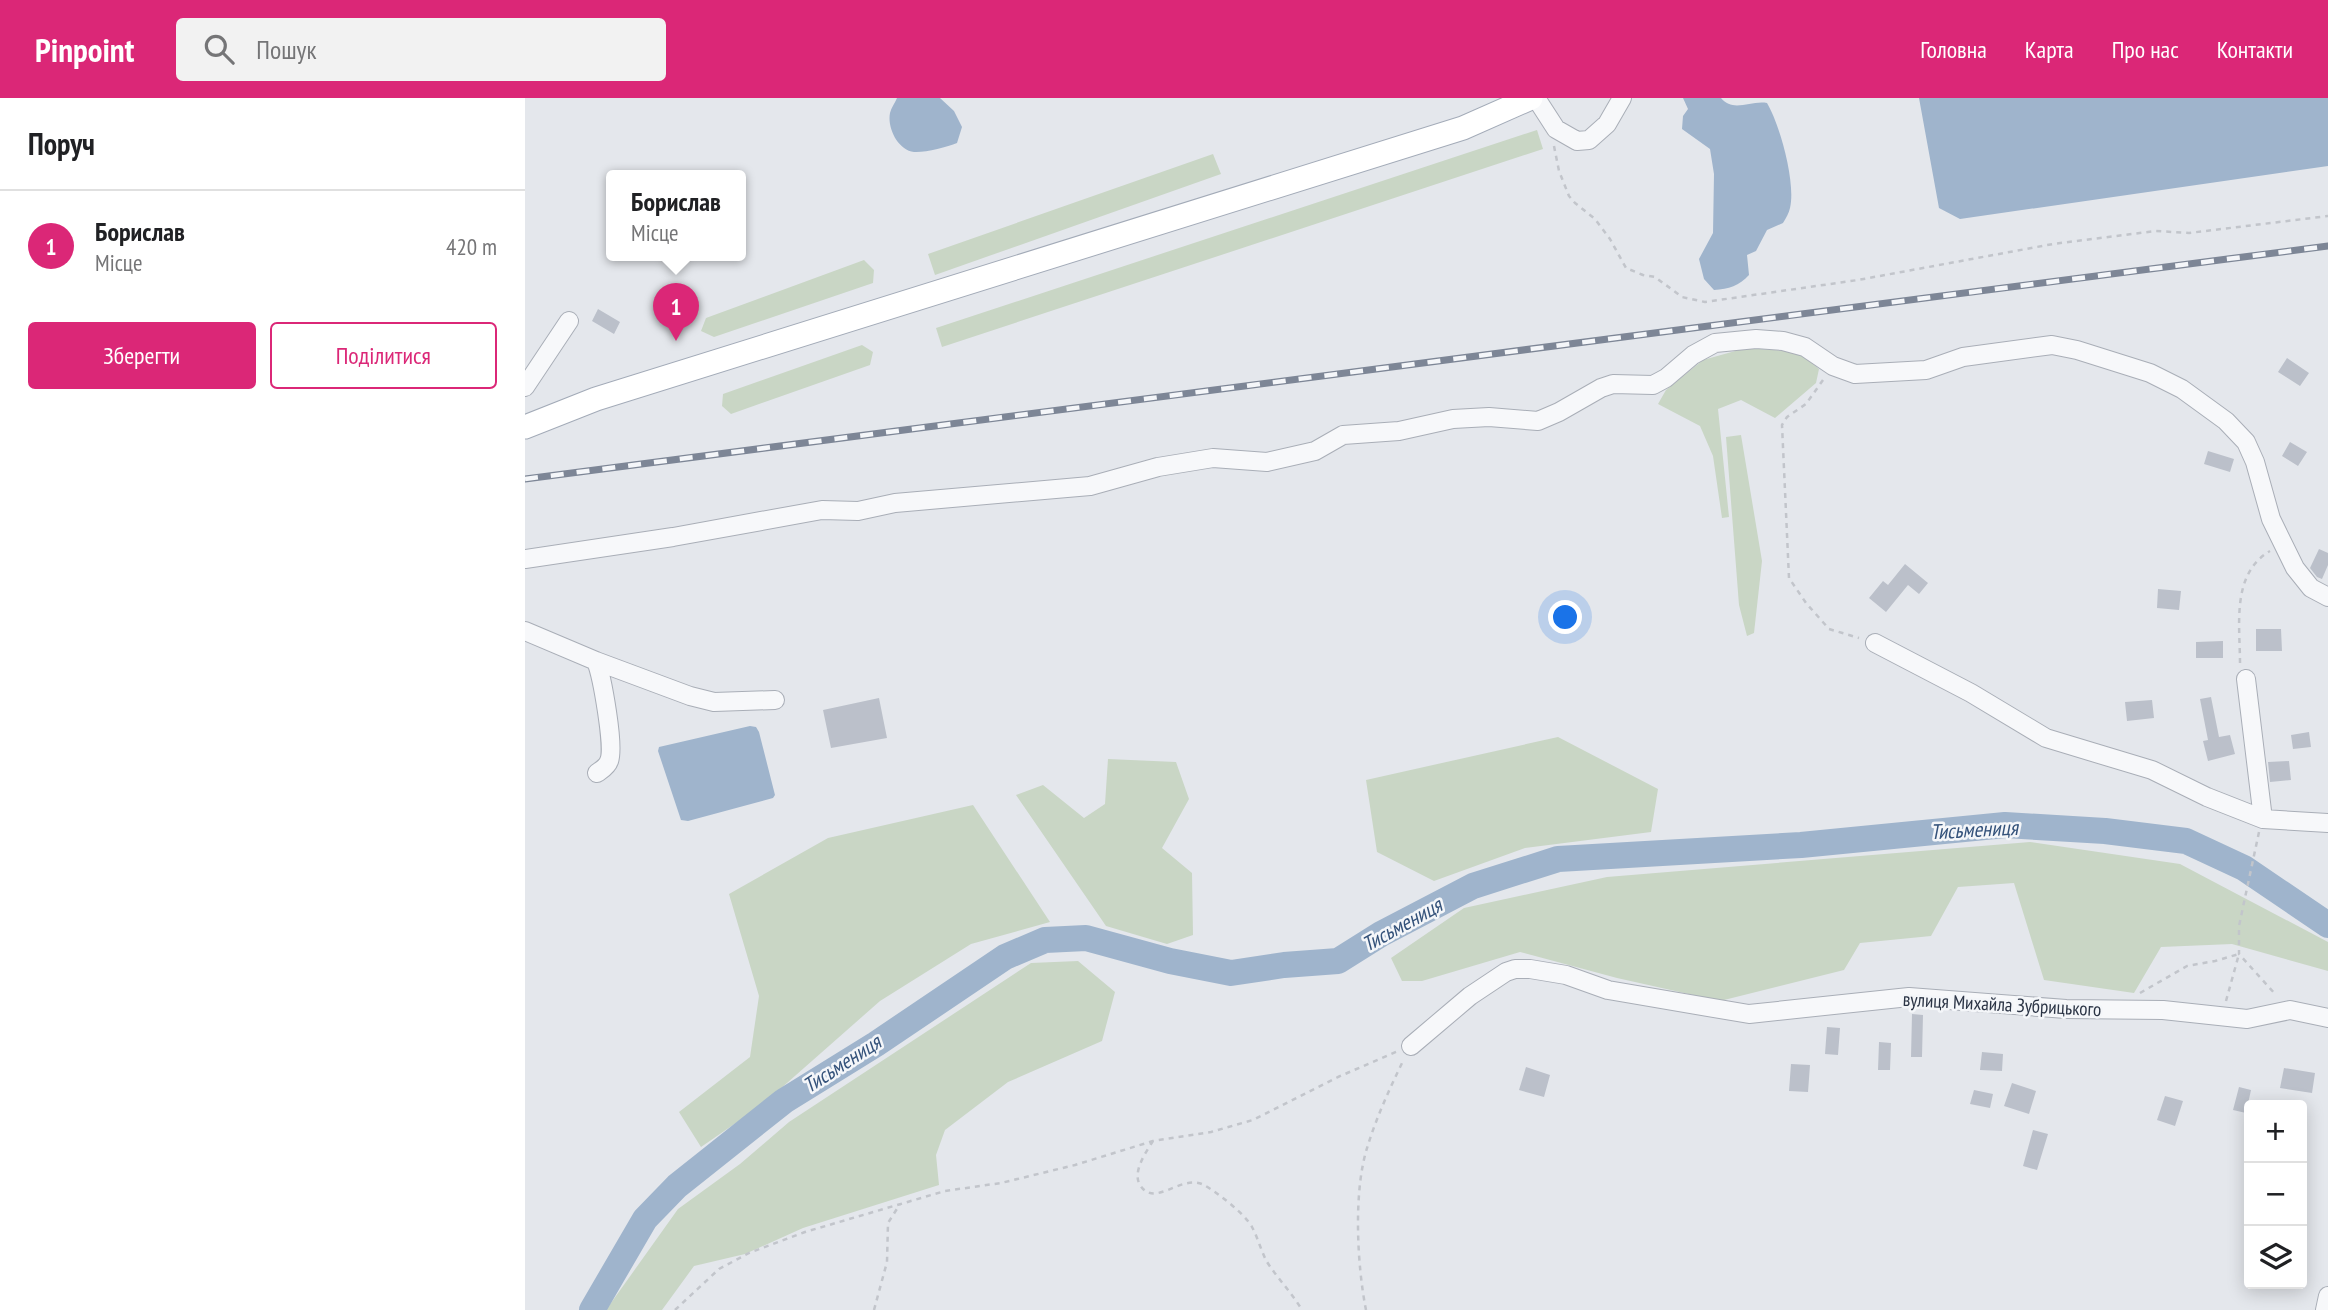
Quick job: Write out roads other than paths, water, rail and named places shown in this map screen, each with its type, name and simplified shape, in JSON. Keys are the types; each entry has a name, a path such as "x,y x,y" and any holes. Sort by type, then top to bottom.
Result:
{"main road":[{"path":"525,427 596,399 1463,128 1533,98"}],"street":[{"path":"1533,98 1556,129 1577,141 1589,140 1607,124 1622,98"},
{"path":"525,387 569,321"},
{"path":"525,559 673,537 822,510 858,511 895,503 1090,486 1158,467 1213,458 1267,462 1315,452 1343,435 1399,431 1453,419 1489,417 1538,421 1613,384 1653,385 1667,378 1693,355 1715,344 1756,339 1783,341 1805,347 1833,366 1855,374 1926,370 1963,357 2052,345 2077,349 2150,373 2182,389 2226,421 2246,442 2255,462 2271,519 2304,582 2311,589 2328,597"},
{"path":"525,631 690,696 714,702 775,700"},
{"path":"1875,643 1971,693 2046,738 2152,770 2263,820 2328,823"},
{"path":"596,661 601,674 611,750 610,760 597,773"},
{"path":"2246,678 2263,820"},
{"name":"вулиця Михайла Зубрицького","path":"1411,1046 1470,996 1515,969 1566,975 1608,990 1749,1014 1909,997 2066,1009 2163,1010 2247,1019 2290,1010 2328,1018"},
{"path":"2325,1310 2328,1296"}],"water":[{"path":"897,98 940,98 954,111 962,127 957,143 918,152 903,147 890,125 890,113"},
{"path":"1683,98 1721,98 1731,105 1767,103 1786,154 1791,184 1788,214 1783,223 1767,230 1756,251 1747,255 1749,275 1724,289 1714,290 1704,279 1699,259 1713,233 1714,174 1710,149 1682,129 1683,116 1688,109"},
{"path":"1919,98 2328,98 2328,166 1960,219 1939,208"},
{"path":"750,726 756,727 759,732 775,795 773,798 688,821 681,820 658,751 659,747"}],"waterway":[{"name":"Тисьмениця","path":"592,1310 645,1219 677,1186 784,1101 876,1044 1005,957 1045,940 1086,938 1170,961 1231,973 1338,961 1381,934 1473,886 1558,859 1801,845 2005,825 2105,831 2186,841 2244,868 2328,925"}],"railway":[{"path":"525,479 2328,246"}],"place":[{"name":"Борислав","path":"676,341"}]}
